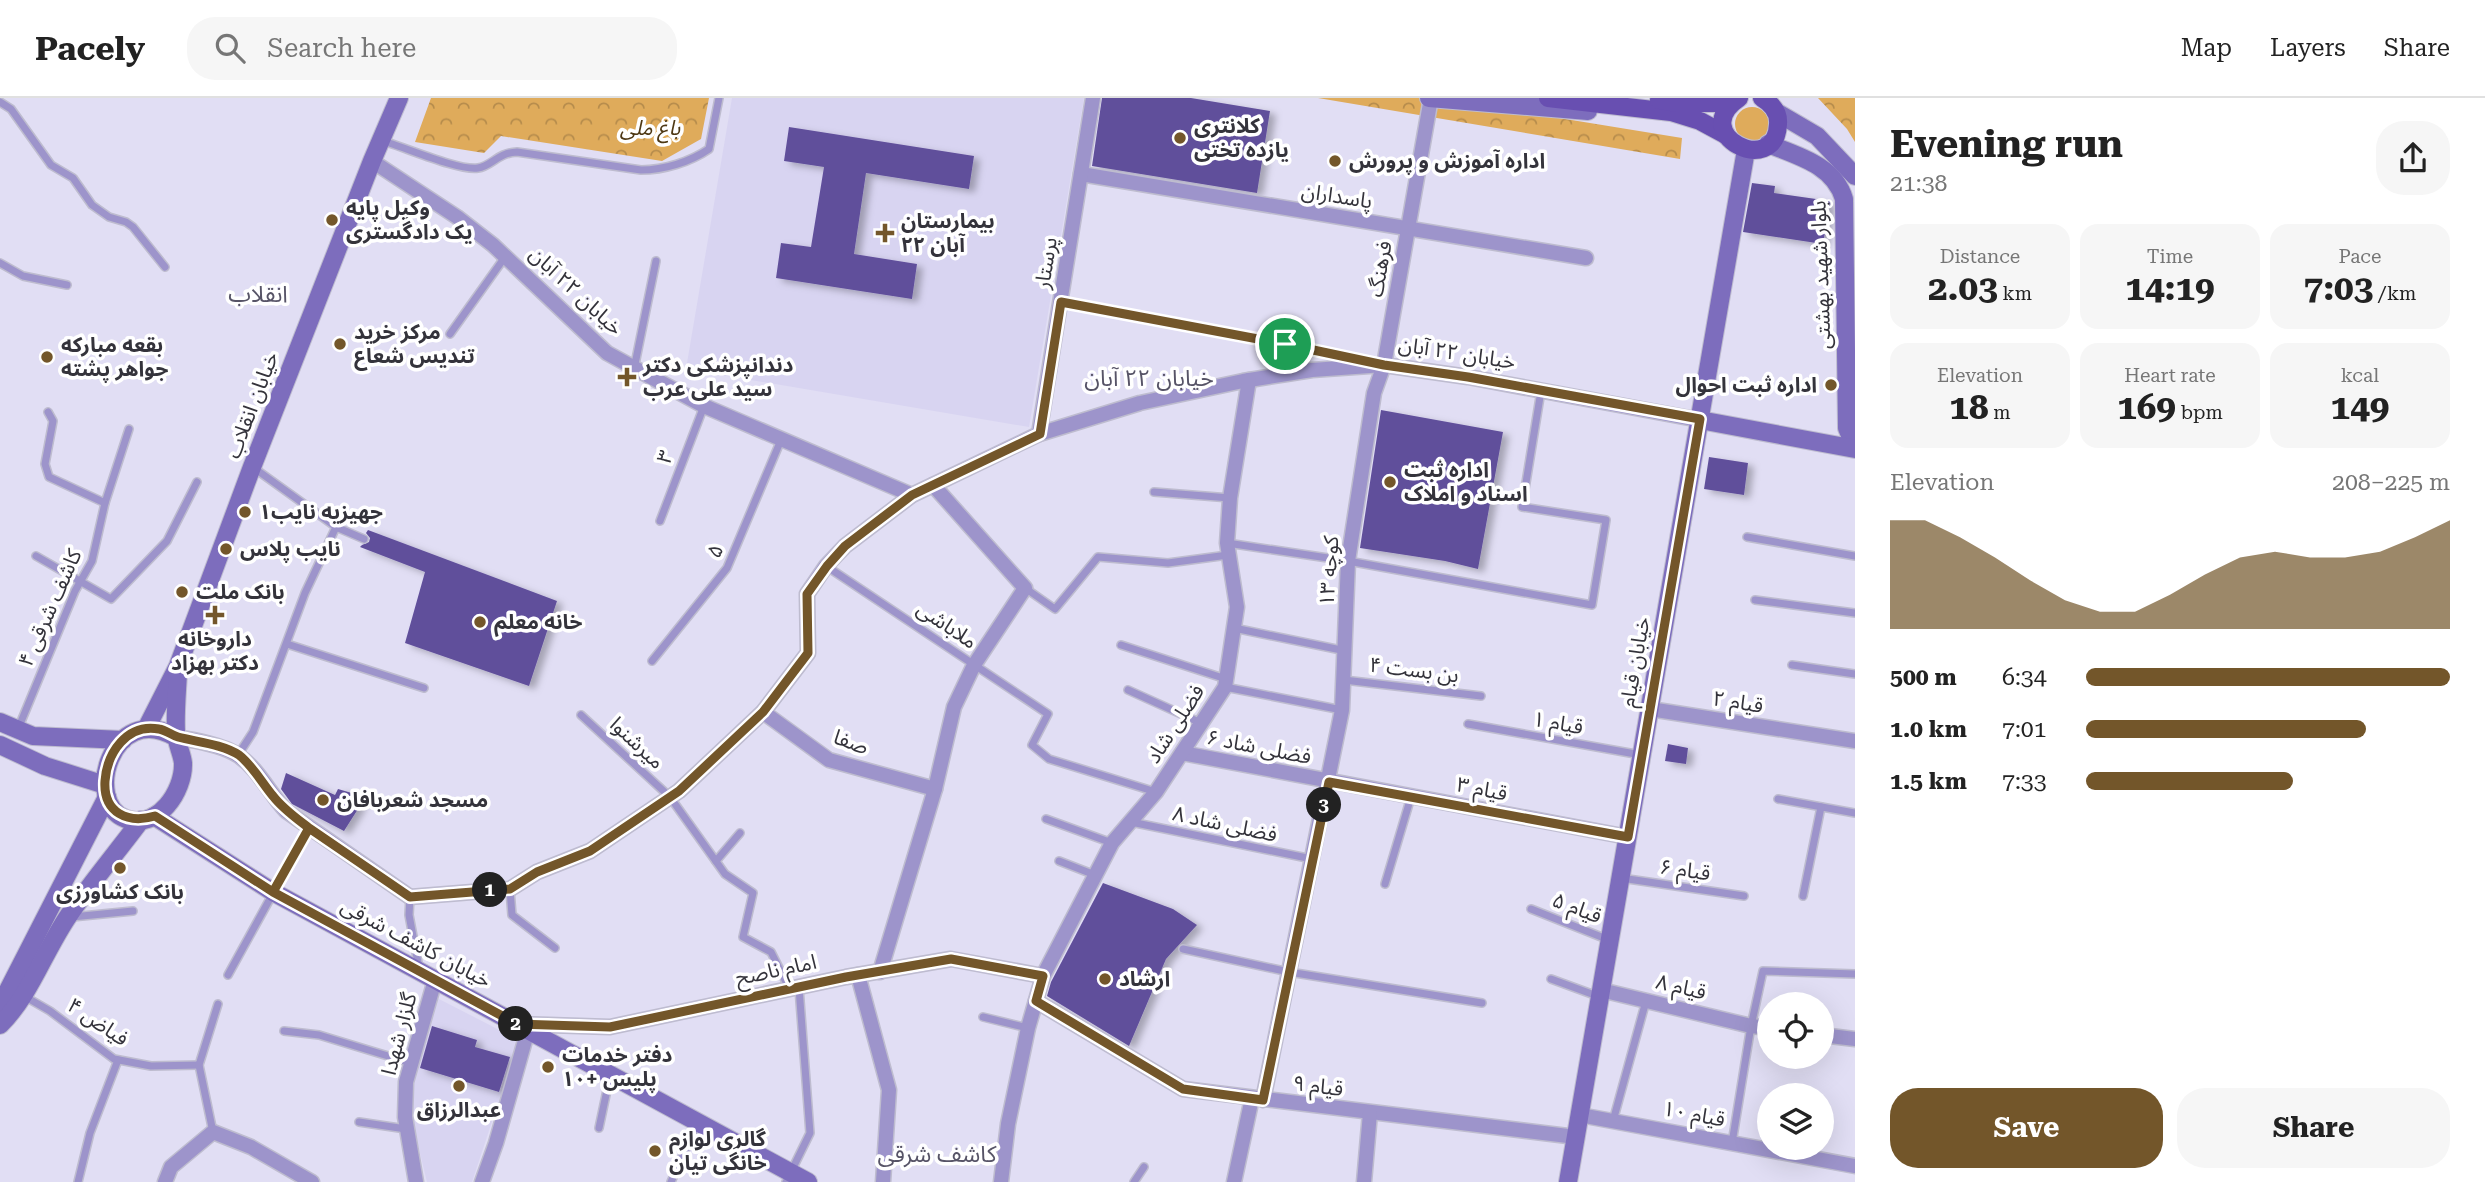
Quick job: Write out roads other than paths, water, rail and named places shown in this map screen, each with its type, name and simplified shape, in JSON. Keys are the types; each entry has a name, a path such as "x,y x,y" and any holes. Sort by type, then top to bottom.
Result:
{"main road":[{"name":"خیابان انقلاب","path":"178,666 252,467 399,98"},
{"name":"خیابان انقلاب","path":"372,161 389,143 409,98"},
{"path":"1430,98 1700,121"},
{"path":"1548,98 1671,112 1700,121 1746,150 1762,148 1768,144 1777,129 1769,103"},
{"path":"1649,98 1676,103 1736,101"},
{"path":"1726,135 1724,118 1736,101"},
{"path":"1769,103 1817,136 1855,176"},
{"name":"بلوار شهید بهشتی","path":"1768,144 1827,171 1837,181 1844,199 1847,428 1855,448"},
{"name":"خیابان قیام","path":"1568,1182 1746,150"},
{"name":"خیابان ۲۲ آبان","path":"1700,419 1855,448"},
{"path":"147,727 178,666"},
{"path":"0,1006 148,818 165,808 179,788 183,764 176,737 178,666"},
{"path":"0,722 33,736 123,740"},
{"path":"0,1025 14,1011 11,989 106,791 109,760 123,740 147,727 162,729 176,737"},
{"path":"46,766 61,760 63,751 60,743 53,738"},
{"path":"0,745 106,791 114,810 126,819 148,818"},
{"name":"خیابان کاشف شرقی","path":"148,818 273,892 697,1122 788,1177 808,1182"}],"street":[{"name":"پرستار","path":"1040,434 1093,98"},
{"name":"فرهنگ","path":"1384,365 1430,98"},
{"name":"خیابان ۲۲ آبان","path":"372,161 457,216 505,256 607,352 634,369 704,406 912,495 1040,434 1140,403 1312,370 1384,365 1700,419"},
{"name":"پاسداران","path":"1081,174 1586,258"},
{"name":"کوچه ۱۳","path":"1234,1182 1289,972 1329,782 1342,710 1348,561 1374,393 1384,365"},
{"name":"فضلی شاد","path":"1002,1182 1008,1124 1028,1028 1043,976 1112,843 1156,792 1226,683 1237,607 1227,549 1230,498 1249,380"},
{"path":"880,972 935,789 954,707 974,665 1025,588 933,485"},
{"path":"176,737 200,741 238,755 286,811 410,897 510,889 537,872 590,851 679,791 763,712 808,653 807,594 845,546 912,495"},
{"name":"قیام ۲","path":"1650,709 1855,741"},
{"name":"صفا","path":"763,712 829,760 935,789"},
{"name":"فضلی شاد ۶","path":"1182,753 1329,782"},
{"name":"قیام ۳","path":"1329,782 1628,837"},
{"name":"امام ناصح","path":"522,1027 610,1027 859,975 951,959 1043,976"},
{"path":"859,975 889,1090 883,1182"},
{"name":"گلزار شهدا","path":"416,1182 405,1117 406,1082 428,976"},
{"name":"قیام ۸","path":"1601,993 1757,1027"},
{"name":"قیام ۹","path":"1036,1001 1183,1089 1576,1137"},
{"path":"482,1182 496,1143 522,1027"},
{"path":"1834,1036 1855,1039"},
{"path":"1364,1182 1370,1113"},
{"name":"قیام ۱۰","path":"1580,1115 1849,1164"},
{"path":"165,1182 171,1167 213,1132 251,1147 312,1182"}],"lane":[{"path":"389,143 466,168 481,169 505,153 517,152 641,170 661,170 709,149 719,98"},
{"path":"0,102 12,109 51,164 73,178 92,205 109,217 133,227 165,267"},
{"path":"450,334 505,256"},
{"path":"634,369 656,261"},
{"path":"0,264 23,276 67,285"},
{"path":"1061,302 1384,365"},
{"path":"1025,588 1055,610 1098,557 1168,563 1227,549 1348,561 1592,605 1606,520 1522,507 1542,390"},
{"name":"۳","path":"660,521 704,406"},
{"path":"48,412 53,421 44,464 49,477 105,503"},
{"name":"کاشف شرقی ۴","path":"17,729 80,583 92,562 105,503 129,429"},
{"name":"۵","path":"652,661 727,568 781,440"},
{"path":"252,467 336,527 364,540"},
{"path":"36,556 111,599 167,541 197,482"},
{"path":"1154,492 1230,498"},
{"path":"238,755 253,732 305,593 336,527"},
{"path":"1747,537 1855,556"},
{"name":"ملاباشی","path":"827,566 1048,714 1032,745 1049,759 1156,792"},
{"path":"1755,600 1855,613"},
{"path":"1234,628 1346,650"},
{"path":"287,644 424,688"},
{"path":"1121,645 1226,683 1342,710"},
{"path":"1792,665 1855,674"},
{"name":"بن بست ۴","path":"1344,680 1481,695"},
{"path":"1128,690 1202,723"},
{"name":"میرشنوا","path":"581,715 670,797 725,874 753,893 743,937 771,953 794,988"},
{"name":"قیام ۱","path":"1468,724 1642,755"},
{"path":"1385,884 1411,797"},
{"path":"1778,799 1855,813"},
{"path":"1803,896 1821,807"},
{"path":"1046,819 1112,843"},
{"name":"فضلی شاد ۸","path":"1131,822 1312,859"},
{"path":"228,975 309,828"},
{"path":"716,861 740,833"},
{"path":"1059,861 1096,875"},
{"name":"قیام ۶","path":"1621,878 1744,896"},
{"path":"510,889 512,915 555,947"},
{"path":"410,897 409,915 428,976"},
{"name":"قیام ۵","path":"1531,909 1610,940"},
{"path":"68,917 133,911"},
{"path":"1182,948 1289,972 1482,1003"},
{"path":"1732,1143 1763,971 1855,974"},
{"path":"1551,979 1601,993"},
{"path":"788,1177 810,1133 794,988"},
{"name":"فیاض ۴","path":"11,989 50,1011 117,1060 151,1066 199,1065"},
{"path":"1613,1121 1646,1001"},
{"path":"213,1132 199,1065 218,1004"},
{"path":"983,1017 1028,1028"},
{"path":"284,1031 319,1035 411,1062"},
{"path":"78,1182 90,1133 117,1060"},
{"path":"599,1128 611,1075"},
{"path":"359,1122 407,1129"},
{"path":"671,1182 697,1122"},
{"path":"1134,1182 1144,1167"}],"place":[{"name":"کلانتری یازده تختی","path":"1180,138"},
{"name":"اداره آموزش و پرورش","path":"1335,161"},
{"name":"وکیل پایه یک دادگستری","path":"332,220"},
{"name":"بیمارستان ۲۲ آبان","path":"885,233"},
{"name":"مرکز خرید تندیس شعاع","path":"340,344"},
{"name":"بقعه مبارکه جواهر پشته","path":"47,357"},
{"name":"دندانپزشکی دکتر سید علی عرب","path":"627,377"},
{"name":"اداره ثبت احوال","path":"1831,385"},
{"name":"اداره ثبت اسناد و املاک","path":"1390,482"},
{"name":"جهیزیه نایب۱","path":"245,512"},
{"name":"نایب پلاس","path":"226,549"},
{"name":"بانک ملت","path":"182,592"},
{"name":"داروخانه دکتر بهزاد","path":"215,615"},
{"name":"خانه معلم","path":"480,622"},
{"name":"مسجد شعربافان","path":"323,800"},
{"name":"بانک کشاورزی","path":"120,868"},
{"name":"ارشاد","path":"1105,979"},
{"name":"دفتر خدمات پلیس +۱۰","path":"548,1067"},
{"name":"عبدالرزاق","path":"459,1086"},
{"name":"گالری لوازم خانگی تیان","path":"655,1151"}],"district":[{"name":"انقلاب","path":"258,294"},
{"name":"خیابان ۲۲ آبان","path":"1149,378"},
{"name":"کاشف شرقی","path":"937,1154"}],"park label":[{"name":"باغ ملی","path":"650,128"}]}
